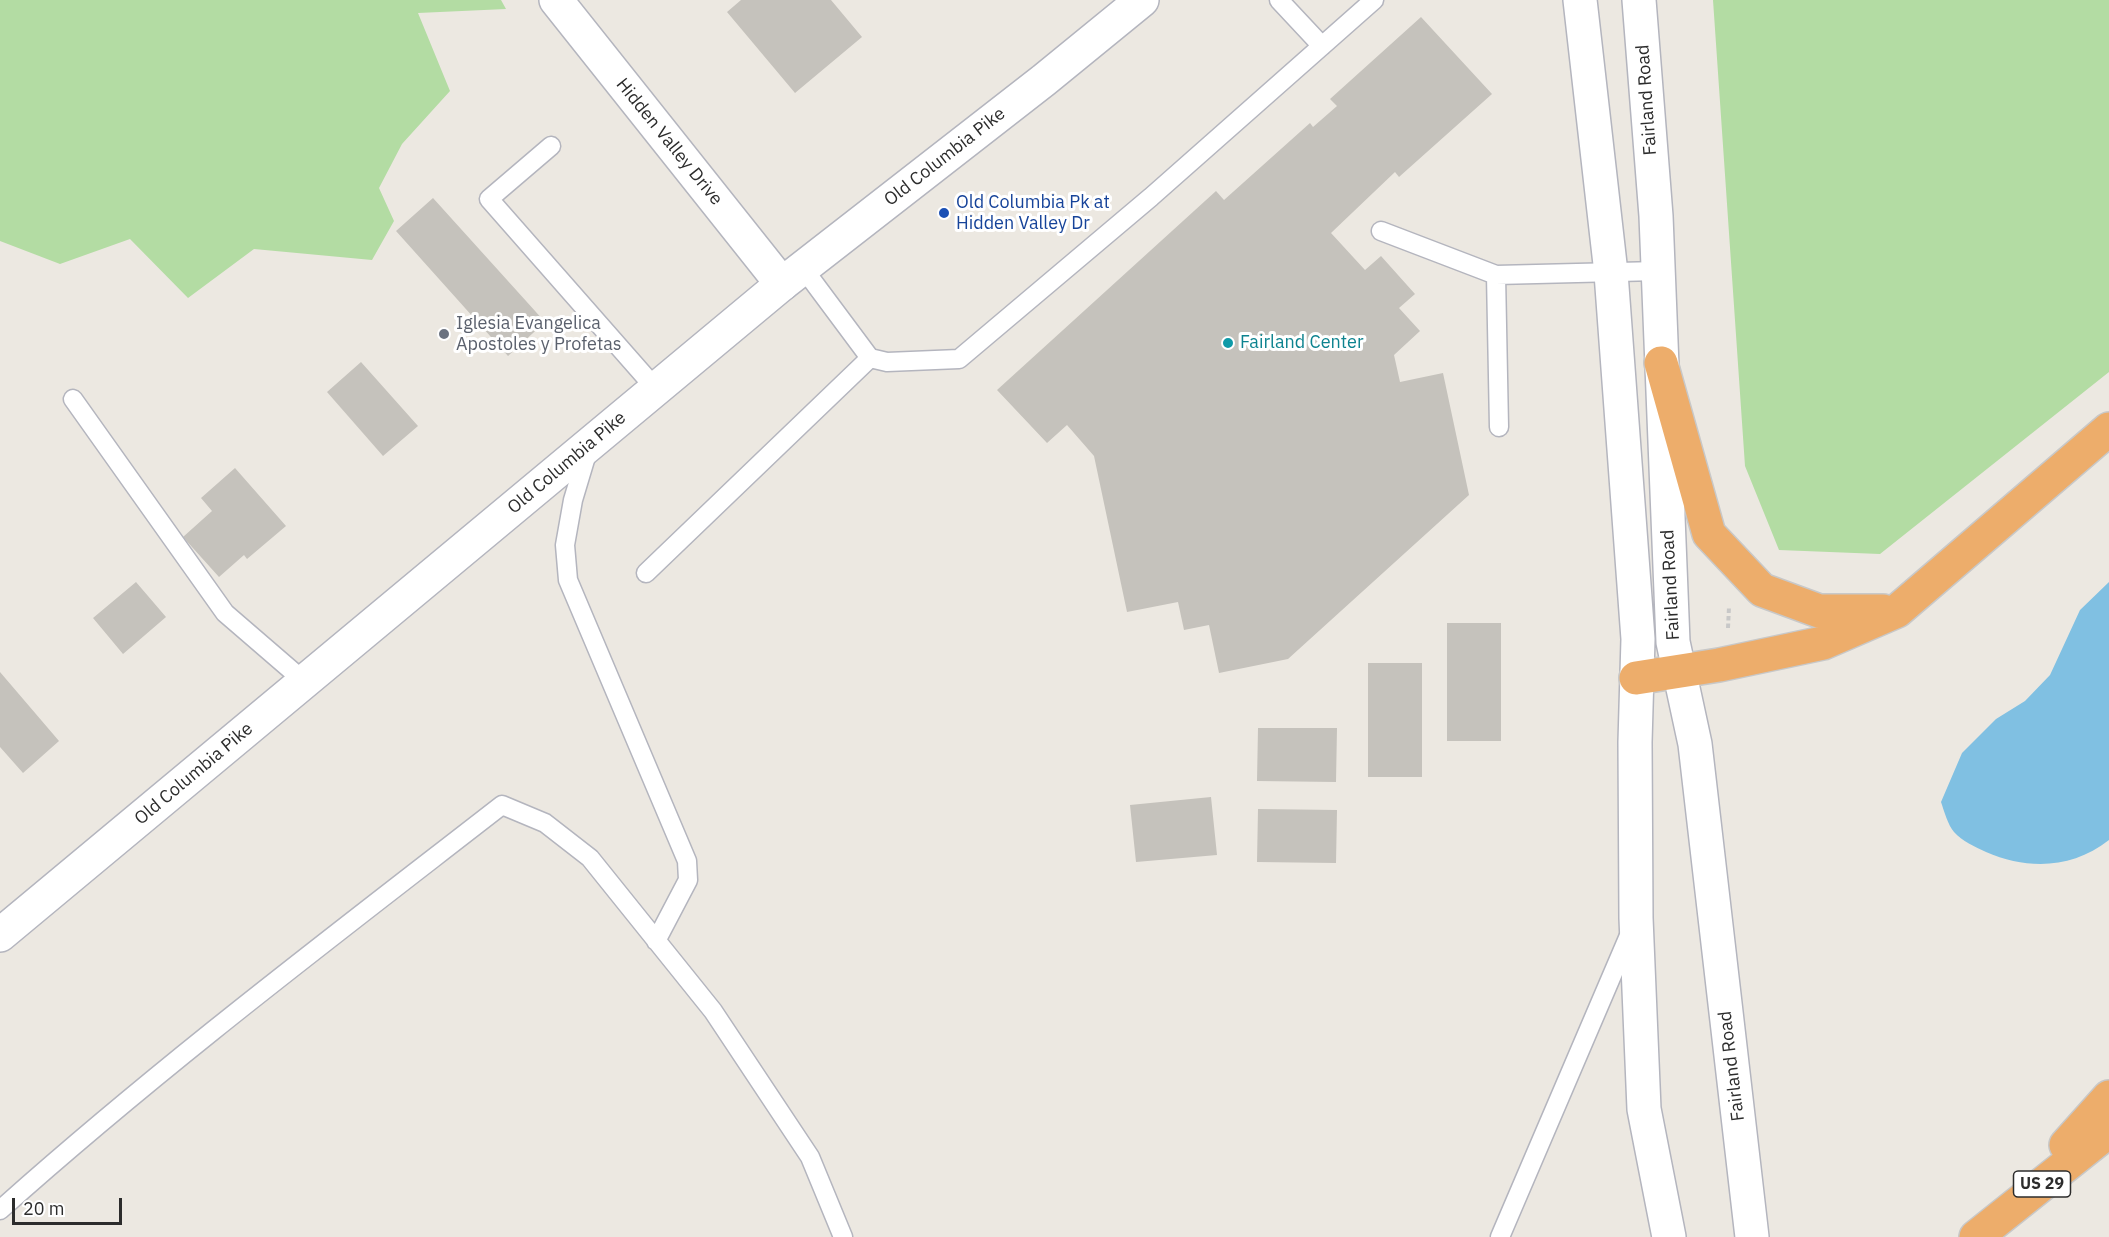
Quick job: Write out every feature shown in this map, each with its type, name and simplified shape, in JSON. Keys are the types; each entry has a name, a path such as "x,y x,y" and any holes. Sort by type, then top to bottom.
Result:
{"highway":[{"path":"1661,363 1709,534 1739,568 1762,590 1819,611 1897,611"},
{"path":"1636,678 1681,672 1823,643 1897,611 2109,429"},
{"path":"2006,1213 2109,1097"},
{"name":"US 29","path":"1976,1237 2109,1131"}],"main road":[{"name":"Hidden Valley Drive","path":"556,0 792,276"},
{"name":"Old Columbia Pike","path":"0,935 792,276 1044,80 1142,0"},
{"name":"Fairland Road","path":"1580,0 1611,273 1638,639 1636,918 1644,1108 1669,1237"},
{"name":"Fairland Road","path":"1638,0 1658,271 1673,642 1695,744 1752,1237"}],"lane":[{"path":"1279,0 1322,46"},
{"path":"792,276 870,358 887,362 958,360 1151,197 1374,0"},
{"path":"551,146 489,199 656,389"},
{"path":"1381,231 1496,275 1658,271"},
{"path":"1496,275 1499,427"},
{"path":"646,573 870,358"},
{"path":"73,399 225,613 304,682"},
{"path":"590,445 573,500 565,545 568,580 687,861 688,880 656,941"},
{"path":"0,1210 60,1157 232,1015 502,805 545,823 590,858 713,1011 810,1157 843,1237"},
{"path":"1500,1237 1636,918"}],"green space":[{"path":"0,0 501,0 506,9 418,13 450,91 402,144 379,188 394,221 372,260 254,249 188,298 130,239 60,264 0,241"},
{"path":"1713,0 2109,0 2109,372 1880,554 1779,550 1745,466"}],"water":[{"path":"2109,582 2109,840 2080,857 2049,864 2018,862 1973,846 1954,832 1941,802 1962,753 1996,719 2025,701 2050,675 2080,610"}],"building":[{"path":"741,0 831,0 862,37 795,93 727,12"},
{"name":"Fairland Center","path":"1421,17 1492,94 1399,177 1395,172 1331,233 1365,270 1381,256 1415,294 1399,308 1420,331 1394,355 1400,382 1443,373 1469,495 1288,659 1219,673 1209,625 1184,630 1178,602 1127,612 1094,456 1067,425 1047,443 997,390 1216,191 1224,200 1310,123 1313,127 1337,106 1330,99"},
{"path":"433,198 545,322 508,356 396,231"},
{"path":"361,362 418,426 383,456 327,392"},
{"path":"235,468 286,526 247,559 244,555 219,577 183,537 212,511 201,498"},
{"path":"136,582 166,617 123,654 93,618"},
{"path":"1447,623 1501,623 1501,741 1447,741"},
{"path":"1368,663 1422,663 1422,777 1368,777"},
{"path":"0,672 59,741 23,773 0,747"},
{"path":"1258,728 1337,728 1336,782 1257,781"},
{"path":"1211,797 1217,855 1136,862 1130,805"},
{"path":"1258,809 1337,810 1336,863 1257,862"}],"place":[{"name":"Old Columbia Pk at Hidden Valley Dr","path":"944,213"},
{"name":"Iglesia Evangelica Apostoles y Profetas","path":"444,334"},
{"name":"Fairland Center","path":"1228,343"}]}
